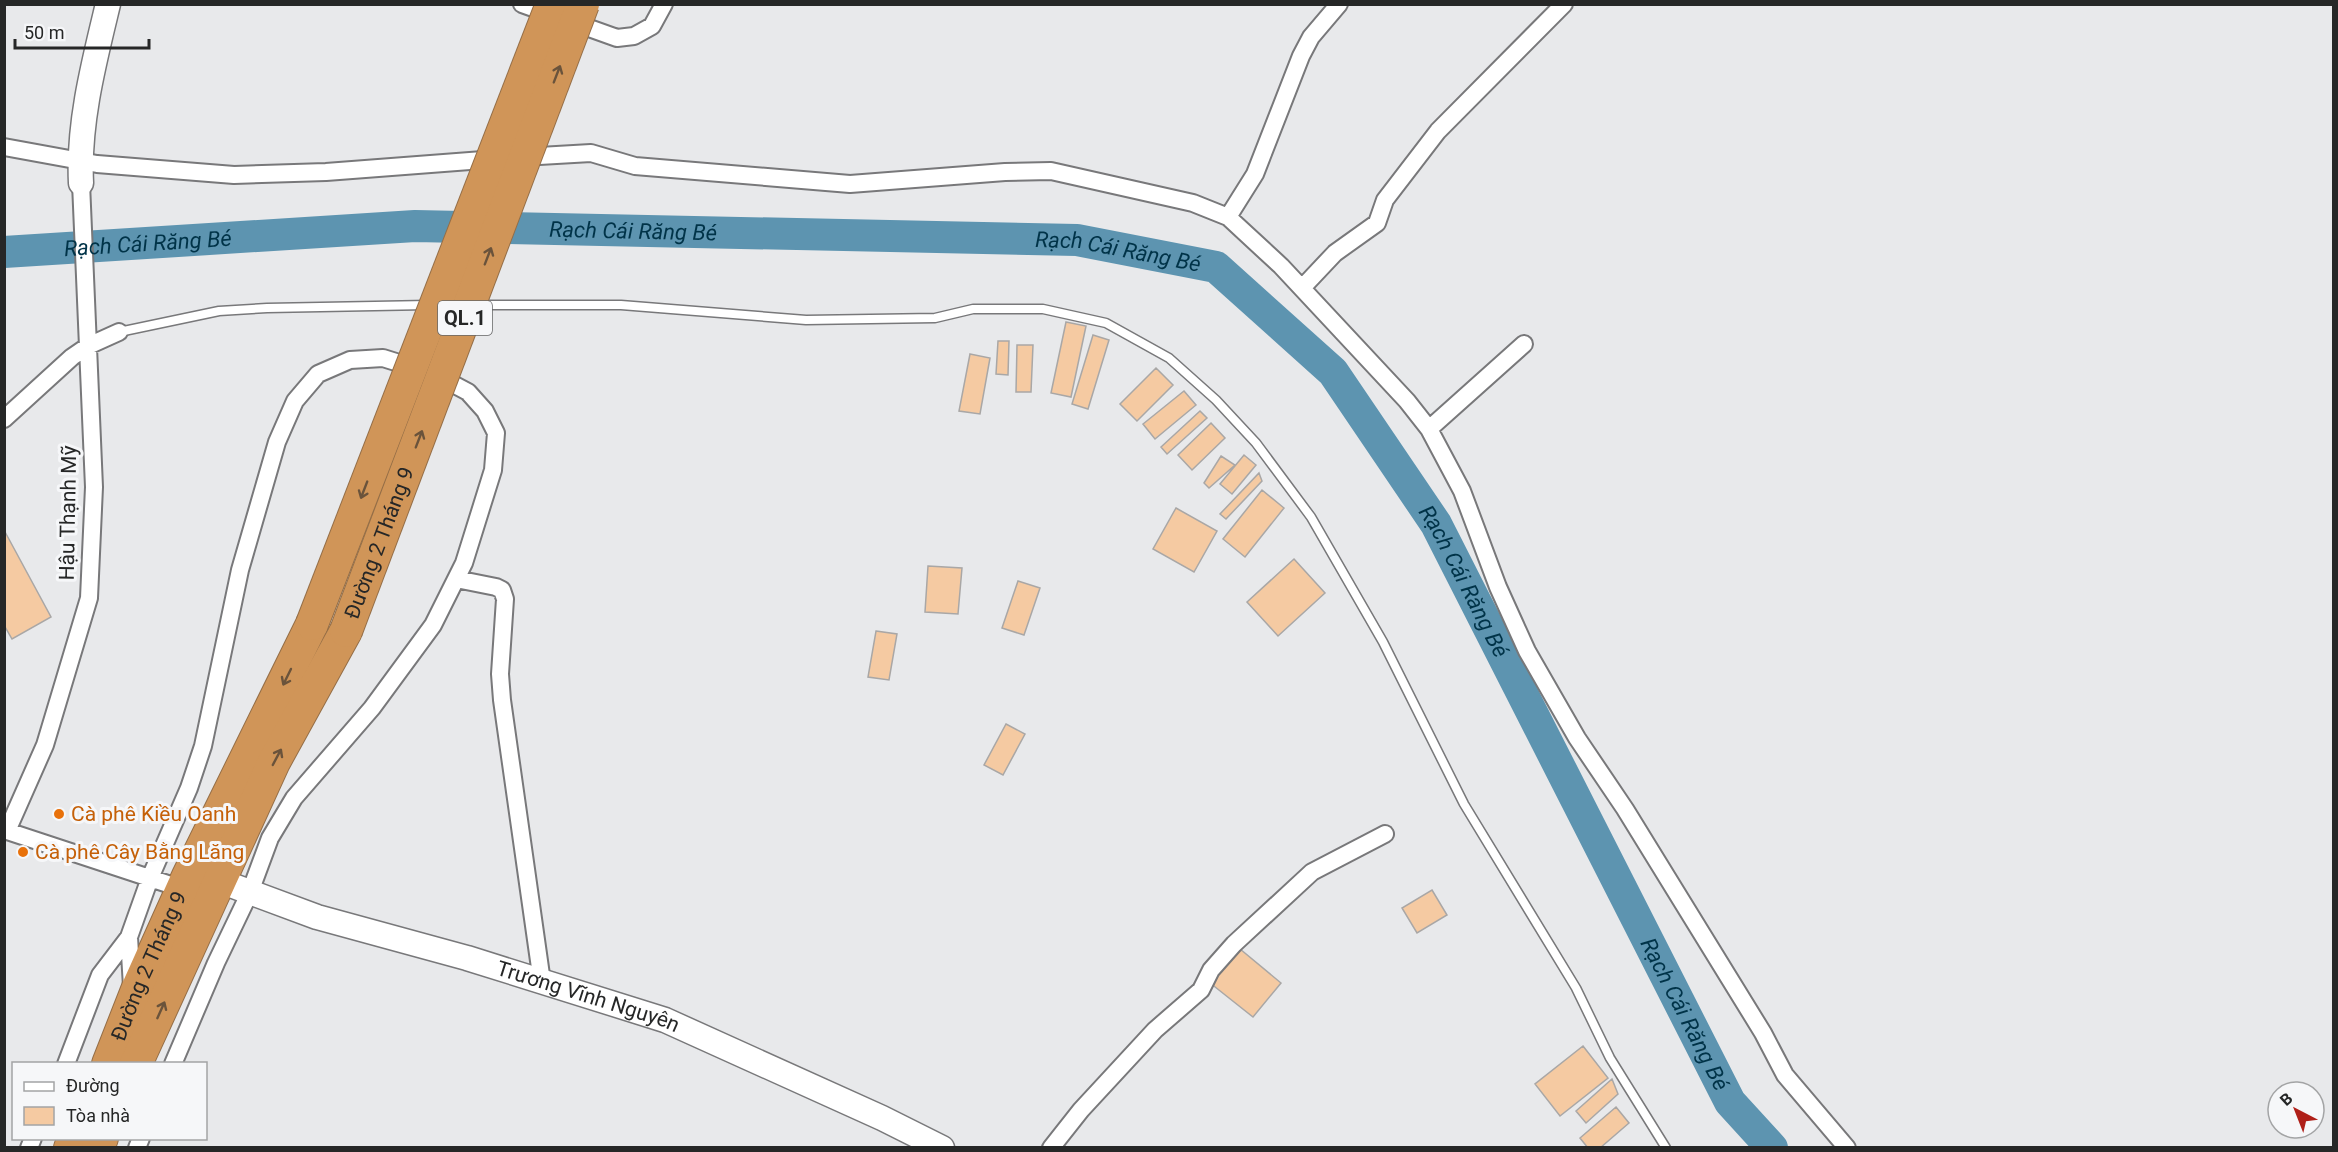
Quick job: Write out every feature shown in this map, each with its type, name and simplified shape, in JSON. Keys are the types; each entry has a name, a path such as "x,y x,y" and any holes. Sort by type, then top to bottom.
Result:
{"highway":[{"name":"Đường 2 Tháng 9","path":"109,1062 133,1000 183,889 312,624 552,4"},
{"name":"Đường 2 Tháng 9","path":"137,1062 274,762 346,631 584,4"}],"street":[{"path":"80,172 92,73 108,4"},
{"path":"522,4 617,38 634,36 652,26 664,4"},
{"path":"1228,217 1255,174 1301,56 1311,37 1339,4"},
{"path":"1302,288 1335,253 1377,223 1385,200 1438,131 1564,4"},
{"path":"4,147 80,172 274,175 591,153 635,166 850,184 1005,172 1051,171 1193,203 1228,217 1302,288 1407,400 1429,429 1462,491 1498,587 1527,651 1572,729 1625,809 1763,1033 1785,1075 1847,1148"},
{"name":"Hậu Thạnh Mỹ","path":"6,830 45,745 89,598 94,487 80,172"},
{"path":"4,419 72,357 88,346 119,332"},
{"path":"1429,429 1524,344"},
{"path":"67,1062 100,975 129,937 150,878 189,788 203,746 240,570 277,442 295,401 318,374 350,360 383,358 434,374 468,392 485,411 496,433 493,470 475,532 456,579 433,625 372,708 294,798 270,838 250,892 216,963 174,1062"},
{"path":"456,579 496,586 502,590 505,599 500,674 502,700 542,982"},
{"path":"257,800 270,838"},
{"path":"6,830 183,889"},
{"path":"1051,1148 1081,1110 1155,1030 1201,990 1210,970 1234,944 1312,872 1385,834"},
{"name":"Trương Vĩnh Nguyên","path":"220,881 317,917 467,958 665,1020 882,1118 942,1148"},
{"path":"129,937 133,1000"}],"lane":[{"path":"119,332 219,311 444,305"},
{"path":"456,305 621,305 806,320 935,318 973,309 1043,309 1106,323 1169,358 1216,400 1256,443 1311,517 1383,642 1464,804 1576,988 1610,1058 1666,1148"}],"building":[{"path":"1066,322 1086,326 1071,397 1051,393"},
{"path":"1093,335 1109,340 1088,409 1072,404"},
{"path":"998,341 1009,341 1008,375 996,374"},
{"path":"1017,345 1033,345 1031,392 1016,392"},
{"path":"970,354 990,358 980,414 959,411"},
{"path":"1156,368 1173,385 1137,421 1120,404"},
{"path":"1184,391 1196,405 1155,439 1143,424"},
{"path":"1200,411 1207,418 1167,454 1161,447"},
{"path":"1211,423 1225,438 1192,470 1178,455"},
{"path":"1244,455 1256,465 1232,494 1220,484"},
{"path":"1221,456 1235,465 1209,488 1204,483"},
{"path":"1259,473 1262,481 1226,519 1220,514"},
{"path":"1262,490 1284,508 1245,557 1223,539"},
{"path":"1176,508 1217,531 1194,572 1153,549"},
{"path":"4,530 51,617 12,639 4,625"},
{"path":"1294,559 1325,593 1278,636 1247,602"},
{"path":"928,566 962,568 958,614 925,612"},
{"path":"1018,581 1040,588 1024,635 1002,628"},
{"path":"876,631 897,634 889,680 868,677"},
{"path":"1006,724 1025,734 1003,775 984,765"},
{"path":"1432,890 1447,915 1417,933 1402,908"},
{"path":"1234,944 1281,983 1253,1017 1205,979"},
{"path":"1583,1046 1608,1078 1560,1116 1535,1084"},
{"path":"1612,1079 1618,1094 1586,1123 1576,1111"},
{"path":"1616,1107 1629,1123 1600,1148 1588,1148 1580,1138"}],"waterway":[{"name":"Rạch Cái Răng Bé","path":"4,252 415,226 1077,240 1216,267 1333,372 1436,524 1730,1102 1772,1148"}],"place":[{"name":"Cà phê Kiều Oanh","path":"59,814"},
{"name":"Cà phê Cây Bằng Lăng","path":"23,852"}]}
